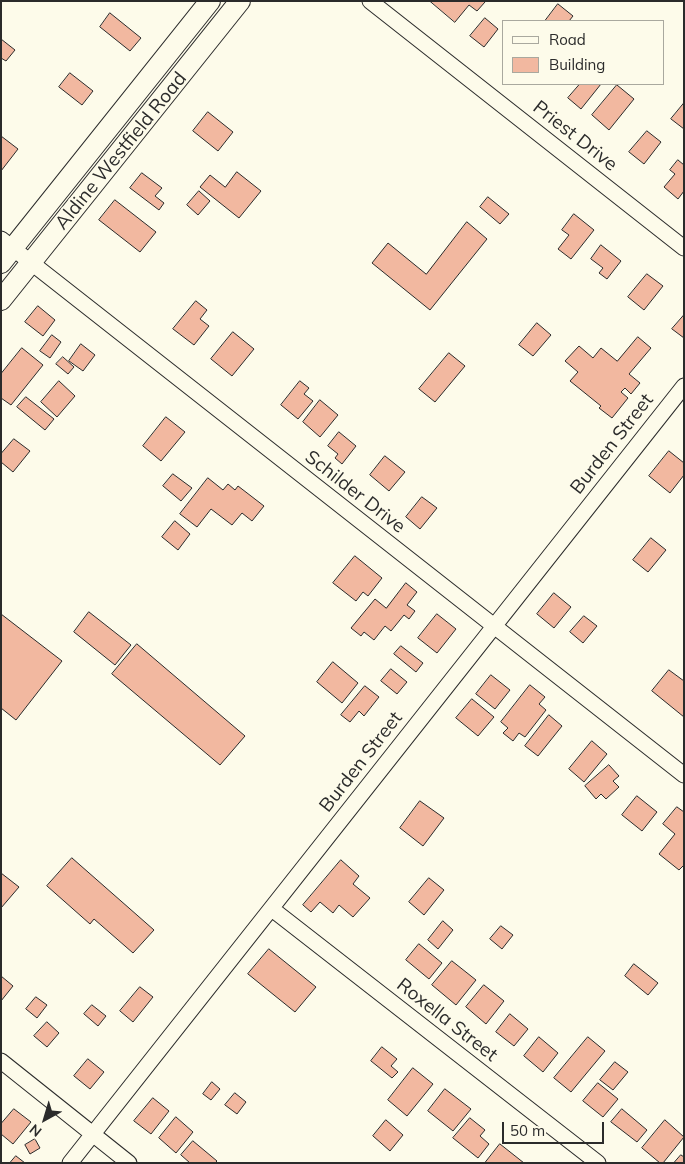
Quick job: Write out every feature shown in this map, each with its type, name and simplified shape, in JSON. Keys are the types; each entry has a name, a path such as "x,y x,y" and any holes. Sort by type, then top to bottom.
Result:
{"main road":[{"name":"Aldine Westfield Road","path":"5,250 141,88 210,1"},
{"name":"Aldine Westfield Road","path":"1,300 240,1"},
{"path":"141,88 159,103"}],"street":[{"name":"Priest Drive","path":"370,1 684,248"},
{"name":"Schilder Drive","path":"5,250 31,263 684,775"},
{"name":"Burden Street","path":"70,1163 684,386"},
{"name":"Roxella Street","path":"272,908 598,1163"},
{"path":"1,1061 129,1163"}],"building":[{"path":"430,1 485,2 477,11 469,5 455,22"},
{"path":"558,4 573,16 570,20 546,20"},
{"path":"110,13 141,38 130,51 100,27"},
{"path":"485,18 498,29 484,47 470,36"},
{"path":"1,39 15,50 6,61 1,58"},
{"path":"70,73 93,91 82,105 59,87"},
{"path":"579,85 600,85 581,109 568,98"},
{"path":"617,85 634,99 609,130 592,115"},
{"path":"684,103 684,129 671,119"},
{"path":"208,112 233,132 218,151 193,131"},
{"path":"647,131 661,142 644,164 629,152"},
{"path":"1,136 18,149 1,171"},
{"path":"678,160 684,165 684,191 678,199 664,187 675,174 670,170"},
{"path":"237,172 261,191 239,218 200,187 210,175 225,187"},
{"path":"142,173 162,188 155,196 164,203 159,210 130,188"},
{"path":"199,191 210,201 198,215 187,205"},
{"path":"488,197 509,214 500,224 480,207"},
{"path":"115,200 156,232 140,252 99,220"},
{"path":"574,214 594,230 571,259 558,249 569,235 562,230"},
{"path":"467,222 487,239 430,310 372,263 388,243 426,274"},
{"path":"601,245 621,261 607,279 599,273 603,268 591,259"},
{"path":"647,274 663,286 644,310 628,297"},
{"path":"196,301 207,310 200,319 209,326 194,345 173,329"},
{"path":"38,306 55,320 43,336 25,322"},
{"path":"684,315 684,338 672,329"},
{"path":"537,323 551,335 533,356 519,345"},
{"path":"233,332 254,349 232,376 211,359"},
{"path":"52,335 61,342 50,358 40,351"},
{"path":"638,337 651,348 629,374 640,383 631,394 625,388 621,392 628,398 612,418 599,408 601,406 570,381 578,372 565,361 579,346 593,358 601,348 617,361"},
{"path":"81,344 95,355 83,371 69,361"},
{"path":"22,348 43,365 11,405 1,398 1,374"},
{"path":"449,353 465,366 435,402 419,389"},
{"path":"63,357 74,367 68,374 56,364"},
{"path":"59,381 75,396 57,417 41,402"},
{"path":"300,381 309,388 304,394 313,401 298,419 281,405"},
{"path":"26,397 54,419 45,430 17,407"},
{"path":"320,400 338,415 320,437 303,422"},
{"path":"166,417 185,432 161,461 143,446"},
{"path":"339,432 356,446 342,464 335,458 338,454 328,446"},
{"path":"14,439 30,451 13,472 1,462 1,454"},
{"path":"669,451 684,463 684,475 670,493 649,476"},
{"path":"385,456 405,472 389,491 370,475"},
{"path":"173,474 192,488 181,501 163,486"},
{"path":"208,478 223,490 228,484 235,490 238,486 264,506 252,521 242,513 232,525 211,509 197,527 180,514"},
{"path":"422,497 437,508 420,529 406,517"},
{"path":"175,521 190,534 178,550 162,537"},
{"path":"651,538 666,550 648,572 633,560"},
{"path":"355,556 382,578 368,596 363,592 356,601 333,583"},
{"path":"406,583 417,592 407,605 415,611 409,619 404,615 391,631 385,626 374,640 364,632 361,636 351,628 375,599 386,608"},
{"path":"554,593 571,607 554,628 537,614"},
{"path":"89,612 131,645 115,665 74,632"},
{"path":"1,614 62,661 16,720 1,708"},
{"path":"437,614 456,629 437,653 418,638"},
{"path":"584,616 597,626 583,643 570,632"},
{"path":"137,644 245,736 220,765 112,674"},
{"path":"401,646 423,663 416,672 394,654"},
{"path":"333,662 358,683 342,703 317,682"},
{"path":"391,669 407,682 397,694 381,681"},
{"path":"669,670 684,681 684,717 652,691"},
{"path":"491,675 510,690 495,709 476,694"},
{"path":"530,685 545,697 539,704 546,710 525,737 519,733 513,741 503,733 508,728 501,722"},
{"path":"365,686 379,697 364,716 359,711 350,722 341,715"},
{"path":"472,699 494,717 478,736 456,718"},
{"path":"549,715 562,726 538,756 525,746"},
{"path":"592,741 607,754 584,782 569,769"},
{"path":"609,765 619,776 613,781 619,787 606,799 601,794 596,799 585,786"},
{"path":"637,796 657,812 642,831 622,815"},
{"path":"420,801 444,818 423,846 400,828"},
{"path":"677,807 684,812 684,865 679,870 659,854 675,834 663,824"},
{"path":"72,858 154,930 133,953 94,919 90,924 47,886"},
{"path":"341,860 359,876 353,884 370,898 353,917 339,905 333,913 320,902 311,912 303,905"},
{"path":"1,873 19,887 1,908"},
{"path":"429,878 444,890 424,915 409,902"},
{"path":"443,921 453,930 438,949 428,940"},
{"path":"501,926 513,935 502,949 490,939"},
{"path":"419,944 442,963 429,979 406,960"},
{"path":"269,949 316,987 295,1012 248,974"},
{"path":"452,961 476,980 456,1005 432,985"},
{"path":"634,964 658,983 648,995 625,976"},
{"path":"1,976 13,986 1,1001"},
{"path":"484,985 504,1001 486,1024 466,1007"},
{"path":"140,987 153,997 133,1022 120,1011"},
{"path":"36,997 47,1005 37,1018 26,1009"},
{"path":"92,1005 106,1016 98,1026 84,1014"},
{"path":"510,1014 528,1029 514,1046 496,1032"},
{"path":"47,1022 59,1033 47,1047 34,1036"},
{"path":"539,1037 558,1053 543,1072 524,1056"},
{"path":"588,1037 605,1051 571,1092 554,1078"},
{"path":"382,1047 397,1059 391,1066 398,1072 392,1078 371,1061"},
{"path":"88,1059 104,1072 90,1089 74,1076"},
{"path":"615,1062 628,1072 613,1090 600,1080"},
{"path":"413,1068 433,1084 407,1116 388,1100"},
{"path":"212,1082 220,1089 211,1100 203,1094"},
{"path":"598,1083 618,1099 603,1117 583,1101"},
{"path":"445,1089 471,1109 453,1131 428,1111"},
{"path":"235,1093 246,1102 237,1114 225,1105"},
{"path":"153,1098 169,1111 151,1134 134,1121"},
{"path":"14,1109 31,1122 13,1144 1,1134 1,1124"},
{"path":"622,1109 647,1130 637,1142 611,1122"},
{"path":"176,1117 193,1132 176,1153 159,1138"},
{"path":"470,1118 485,1130 480,1136 489,1144 478,1158 453,1138"},
{"path":"386,1120 403,1135 390,1151 373,1136"},
{"path":"665,1120 684,1137 663,1163 660,1163 642,1148"},
{"path":"35,1139 40,1148 30,1154 25,1145"},
{"path":"193,1141 217,1161 215,1163 190,1163 181,1155"},
{"path":"500,1144 524,1163 485,1163"},
{"path":"681,1155 684,1157 684,1163 674,1163"},
{"path":"16,1156 25,1163 10,1163"}]}
